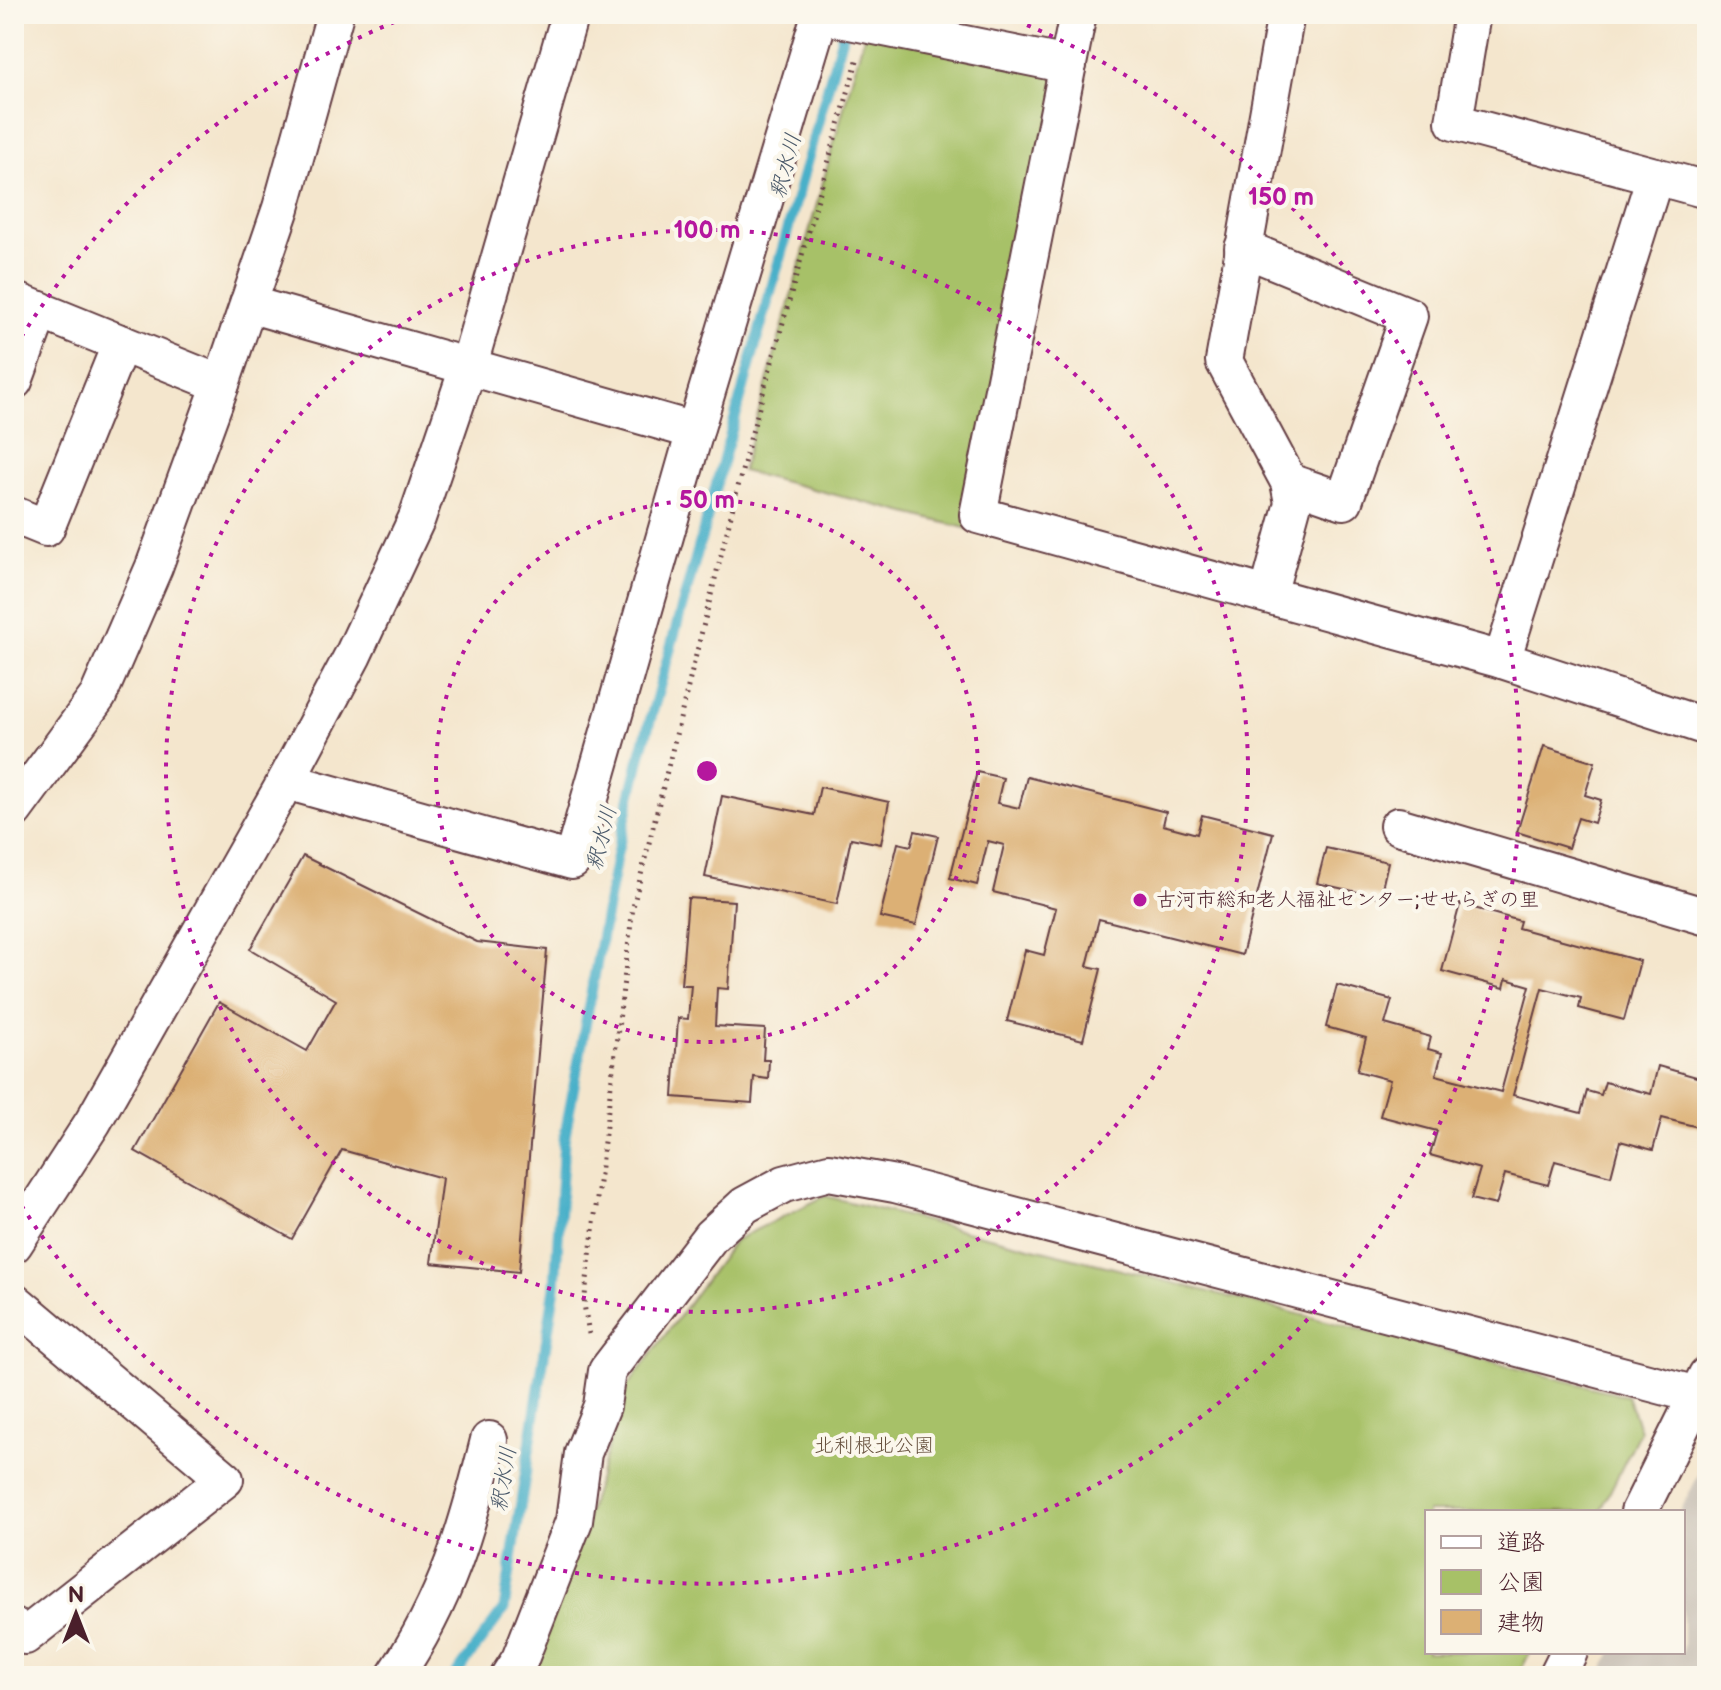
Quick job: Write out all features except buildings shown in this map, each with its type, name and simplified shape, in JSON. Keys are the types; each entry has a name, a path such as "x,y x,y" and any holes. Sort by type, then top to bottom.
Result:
{"street":[{"path":"14,810 98,696 154,567 281,208 335,14"},
{"path":"14,1244 26,1202 93,1122 286,781 353,655 417,518 468,368 570,14"},
{"path":"1078,14 978,515 1502,660 1707,727"},
{"path":"1268,595 1293,503 1289,482 1224,361 1286,14"},
{"path":"1472,14 1454,122 1707,190"},
{"path":"286,781 572,861 695,431 820,15 1068,65"},
{"path":"1502,660 1655,176"},
{"path":"1243,248 1409,316 1344,501 1289,482"},
{"path":"248,304 695,431"},
{"path":"14,381 27,305 221,384"},
{"path":"14,515 46,528 121,343"},
{"path":"1398,826 1707,917"},
{"path":"509,1676 520,1659 574,1521 583,1453 602,1406 607,1371 711,1236 745,1205 784,1184 829,1172 895,1184 1702,1385 1640,1510"},
{"path":"14,1301 225,1479 25,1636 14,1627"},
{"path":"395,1676 420,1639 450,1577 469,1521 489,1440"},
{"path":"1557,1676 1568,1654"}],"path":[{"path":"607,1371 589,1336 584,1304 633,907 749,443 867,25"}],"shaded area":[{"path":"1707,1457 1707,1676 1600,1676 1610,1654 1685,1654 1685,1510 1681,1510"}],"green space":[{"path":"867,25 1065,75 969,529 742,471"},
{"name":"北利根北公園","path":"825,1196 1627,1396 1640,1431 1601,1510 1425,1510 1425,1654 1529,1654 1518,1676 524,1676 568,1577 627,1387 735,1240"}],"waterway":[{"name":"釈水川","path":"455,1676 504,1609 555,1287 564,1140 617,853 641,753 845,26"}],"place":[{"name":"古河市総和老人福祉センター;せせらぎの里","path":"1140,900"}]}
